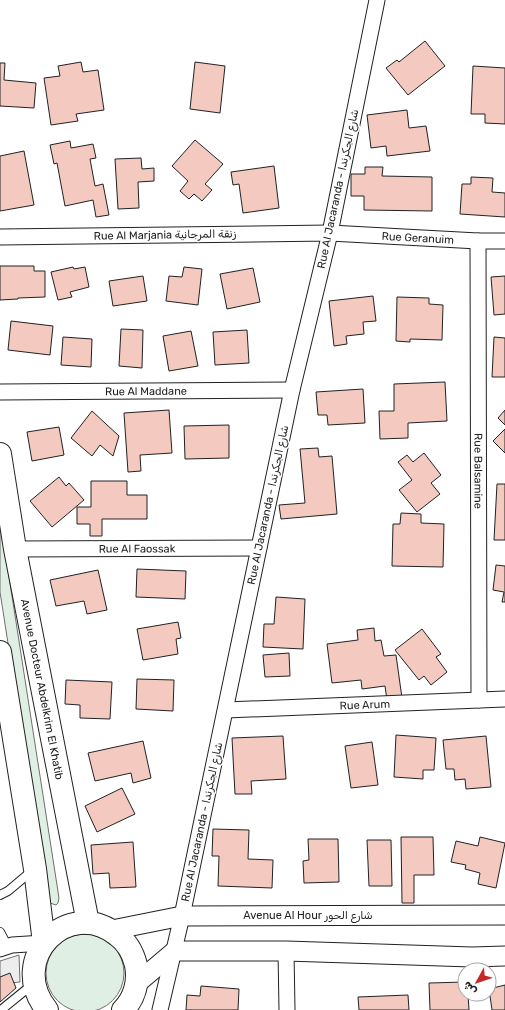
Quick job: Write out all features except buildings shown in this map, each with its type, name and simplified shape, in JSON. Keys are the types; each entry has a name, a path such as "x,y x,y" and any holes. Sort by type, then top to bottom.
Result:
{"main road":[{"name":"Avenue Docteur Abdelkrim El Khatib","path":"0,454 15,549 88,923"},
{"path":"0,652 35,868 44,943"},
{"path":"47,1010 41,1002 34,983 34,966 37,954 44,943 53,934 63,928 75,924 88,923 100,925 112,930 122,938 134,959 137,971 136,984 133,996 123,1010"}],"street":[{"name":"Rue Al Jacaranda - شارع الجكرندا","path":"160,1010 175,951 292,390 330,232 377,0"},
{"name":"Rue Al Marjania زنقة المرجانية","path":"0,237 330,232"},
{"name":"Rue Geranuim","path":"330,232 505,242"},
{"name":"Rue Balsamine","path":"478,241 479,700"},
{"name":"Rue Al Maddane","path":"0,392 292,390"},
{"name":"Rue Al Faossak","path":"15,549 259,548"},
{"name":"Rue Arum","path":"226,710 505,699"},
{"name":"Avenue Al Hour شارع الحور","path":"112,930 182,916 505,915"},
{"path":"4,948 12,945 44,943"},
{"path":"136,984 175,951 286,951 472,957 505,956"},
{"path":"286,951 287,1010"}],"lane":[{"path":"0,895 8,891 35,868"},
{"path":"0,932 4,948"},
{"path":"0,1010 34,983"}],"green space":[{"path":"0,519 59,898 56,905 50,903 0,592"},
{"path":"85,934 100,937 113,945 121,958 124,973 121,988 113,1001 100,1009 85,1012 70,1009 57,1001 49,988 46,973 49,958 57,945 70,937"}],"shaded area":[{"path":"19,955 20,982 0,984 0,961"}]}
